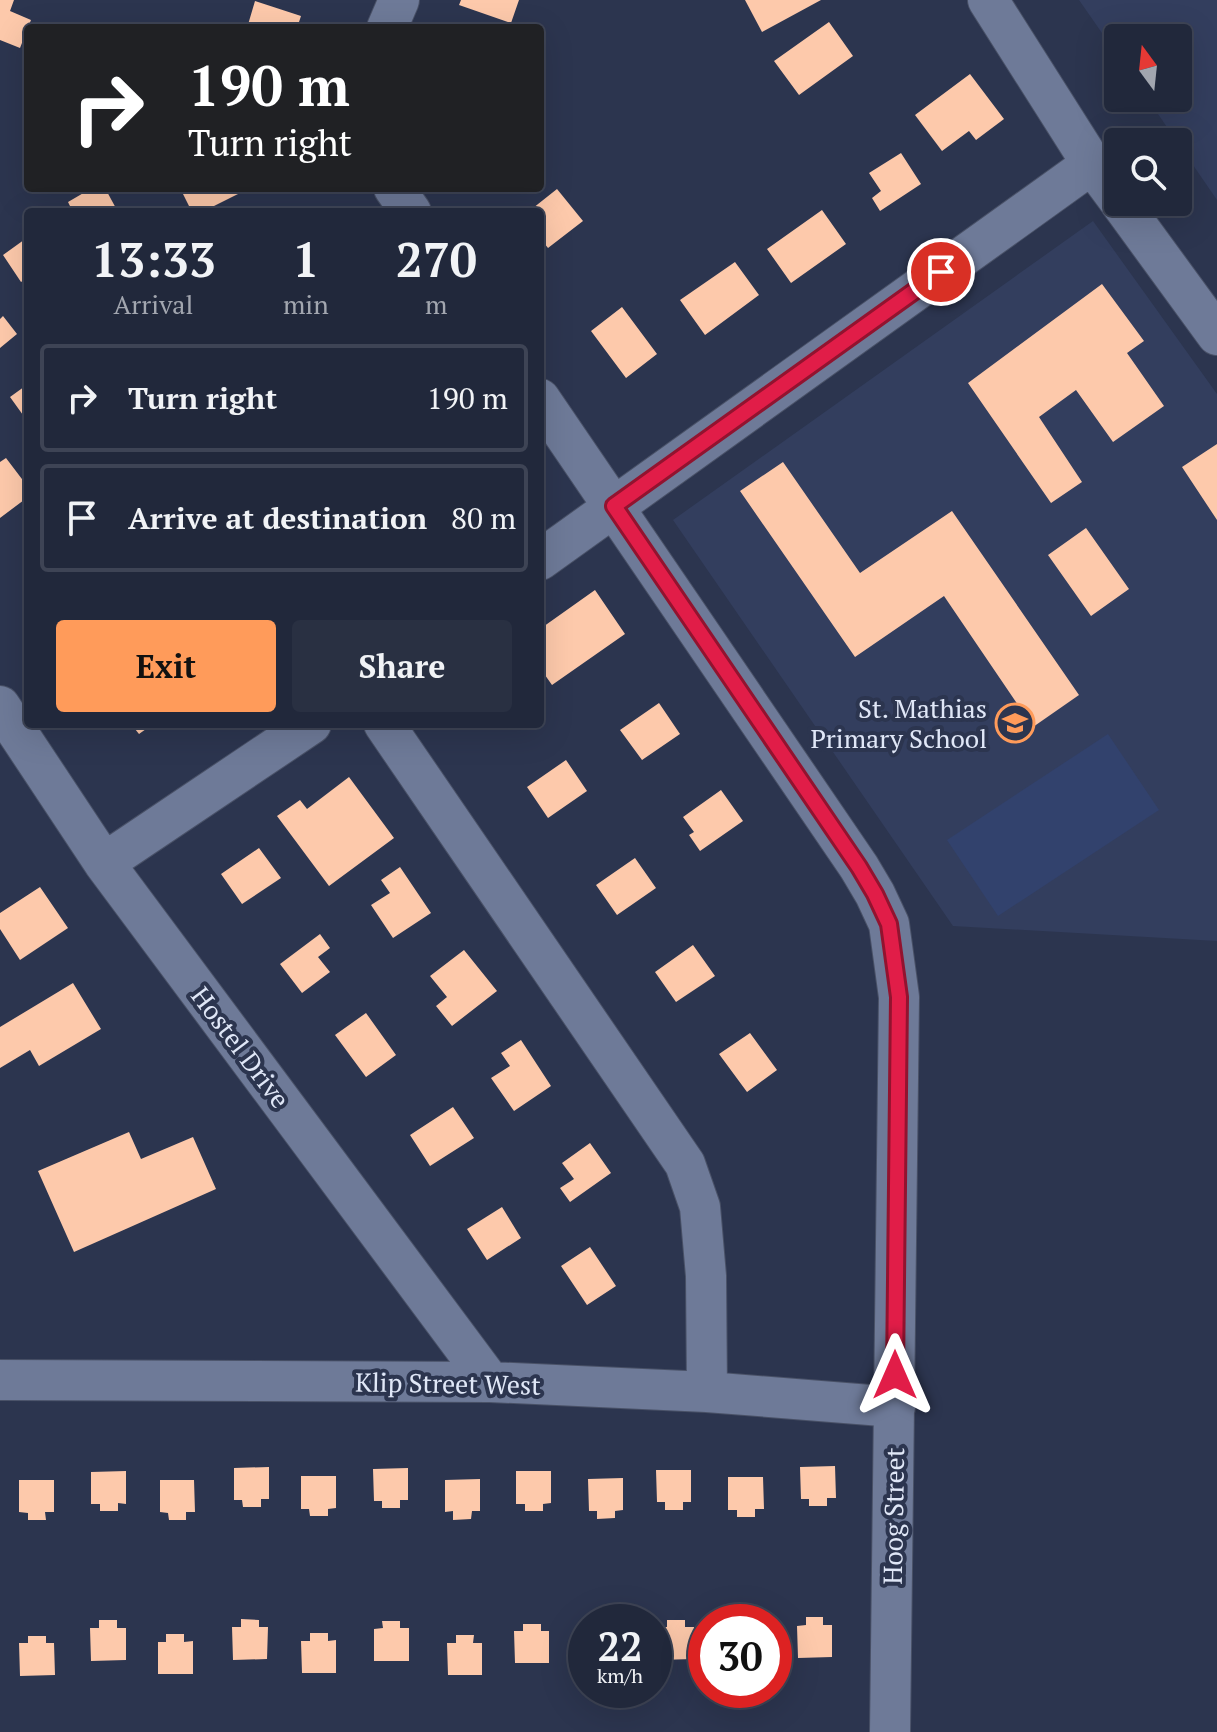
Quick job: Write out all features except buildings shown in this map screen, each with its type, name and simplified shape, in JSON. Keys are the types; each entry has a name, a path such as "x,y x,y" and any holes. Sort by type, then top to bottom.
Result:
{"street":[{"path":"389,24 399,0"},
{"path":"988,0 1104,180"},
{"path":"544,557 1092,164"},
{"path":"1130,216 1217,335"},
{"name":"Hoog Street","path":"544,405 859,867 889,924 899,997 890,1732"},
{"name":"Hostel Drive","path":"0,706 104,863 490,1382"},
{"path":"104,863 305,728"},
{"path":"387,728 685,1164 700,1207 706,1276 707,1392"},
{"name":"Klip Street West","path":"0,1380 490,1382 707,1392 895,1407"}],"shaded area":[{"path":"1079,0 1217,0 1217,200 1192,164 1192,128 1168,128 1157,112 1192,112 1192,24 1104,24 1104,36"},
{"name":"St. Mathias Primary School","path":"1093,221 1217,394 1217,941 953,926 673,520"},
{"path":"1108,734 1159,810 998,916 947,840"}],"place":[{"name":"St. Mathias Primary School","path":"1015,723"}],"route":[{"path":"895,1375 899,997 889,924 859,867 614,506 941,272"}]}
